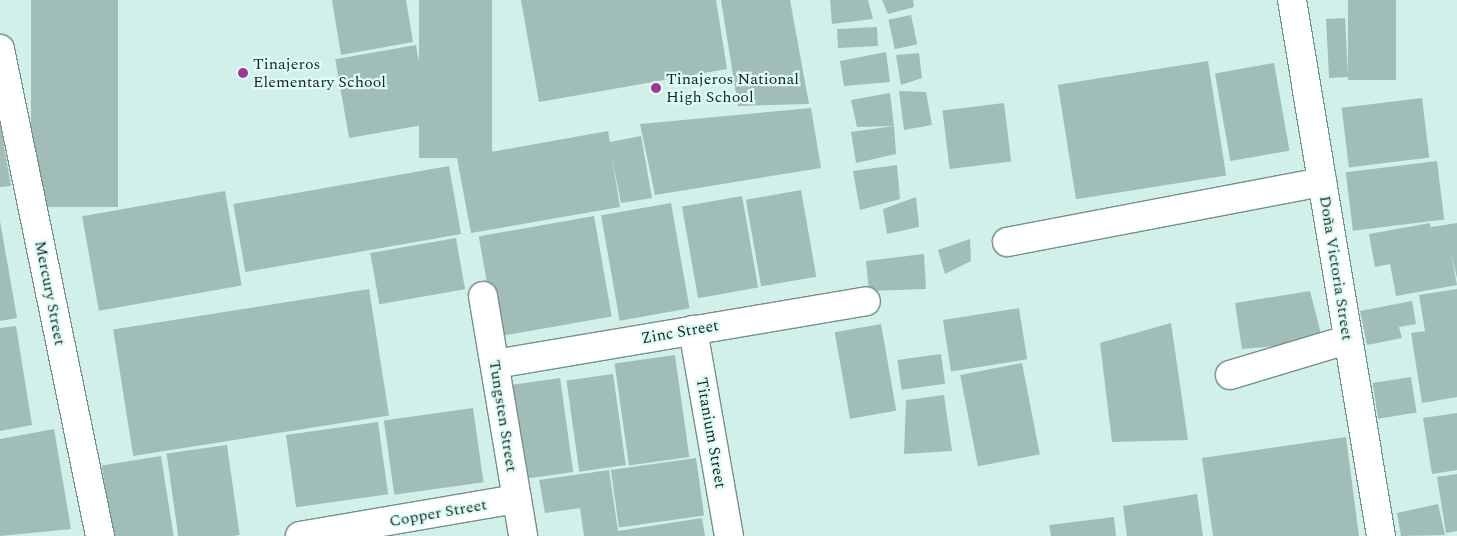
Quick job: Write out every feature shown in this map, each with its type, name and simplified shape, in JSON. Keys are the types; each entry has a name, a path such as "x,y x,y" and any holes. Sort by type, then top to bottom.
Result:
{"street":[{"name":"Doña Victoria Street","path":"1292,0 1381,536"},
{"name":"Mercury Street","path":"0,49 100,536"},
{"path":"1007,242 1322,182"},
{"name":"Tungsten Street","path":"483,296 523,536"},
{"name":"Zinc Street","path":"495,364 866,301"},
{"name":"Titanium Street","path":"693,330 729,536"},
{"path":"1230,376 1347,340"},
{"name":"Copper Street","path":"300,536 517,499"}],"building":[{"path":"31,0 118,0 118,207 31,207"},
{"path":"332,0 406,0 413,42 341,55"},
{"path":"419,0 492,0 492,158 419,158"},
{"path":"521,0 716,0 727,69 539,102"},
{"path":"721,0 790,0 809,104 738,106"},
{"path":"830,0 868,0 873,19 832,24"},
{"path":"882,0 913,0 914,7 888,14"},
{"path":"1348,0 1396,0 1396,80 1348,80"},
{"path":"911,15 917,44 895,49 889,20"},
{"path":"1345,18 1348,77 1329,78 1326,19"},
{"path":"877,27 878,46 838,48 837,29"},
{"path":"416,45 430,124 349,138 335,59"},
{"path":"886,52 890,82 844,86 840,61"},
{"path":"919,53 922,78 901,85 896,55"},
{"path":"1208,61 1226,176 1076,199 1058,85"},
{"path":"1274,63 1289,151 1230,161 1215,73"},
{"path":"899,91 926,92 932,125 904,130"},
{"path":"890,93 894,126 857,127 851,100"},
{"path":"1422,98 1429,158 1349,167 1342,108"},
{"path":"1004,103 1011,162 950,169 942,111"},
{"path":"811,108 821,168 655,195 640,124"},
{"path":"0,123 11,186 0,187"},
{"path":"894,126 896,154 856,163 851,132"},
{"path":"608,131 610,142 641,136 652,198 621,203 612,158 620,207 471,233 457,158"},
{"path":"1437,161 1444,220 1353,231 1346,172"},
{"path":"897,165 900,199 860,210 853,171"},
{"path":"449,166 461,234 245,272 233,204"},
{"path":"801,190 816,277 761,286 746,200"},
{"path":"225,191 242,286 99,311 82,216"},
{"path":"742,196 758,288 698,298 682,207"},
{"path":"916,197 919,227 887,234 883,209"},
{"path":"671,203 690,308 620,321 601,215"},
{"path":"594,216 612,316 496,337 479,236"},
{"path":"0,221 17,318 0,321"},
{"path":"1430,223 1432,235 1431,227 1457,223 1457,278 1451,254 1457,285 1396,296 1390,264 1375,267 1369,234"},
{"path":"456,238 465,289 379,304 370,253"},
{"path":"970,239 971,261 945,274 938,250"},
{"path":"924,254 926,289 869,291 866,261"},
{"path":"369,289 389,415 133,456 113,330"},
{"path":"1457,289 1457,397 1422,403 1411,333 1425,331 1419,295"},
{"path":"1310,291 1323,342 1242,349 1235,303"},
{"path":"1412,301 1416,324 1399,327 1402,338 1367,345 1360,311"},
{"path":"1019,308 1027,359 951,371 943,320"},
{"path":"1171,323 1188,440 1112,442 1100,343"},
{"path":"881,324 896,411 850,419 835,332"},
{"path":"16,326 32,425 0,431 0,328"},
{"path":"941,354 945,384 902,390 897,360"},
{"path":"675,355 689,457 629,465 615,363"},
{"path":"1022,363 1040,454 978,466 960,375"},
{"path":"613,374 626,465 579,472 566,381"},
{"path":"1411,377 1417,413 1378,419 1372,383"},
{"path":"560,378 573,472 526,479 512,385"},
{"path":"944,395 952,451 904,454 906,400"},
{"path":"473,408 483,482 394,495 384,421"},
{"path":"1457,413 1457,470 1432,474 1423,418"},
{"path":"378,422 388,494 296,507 286,435"},
{"path":"54,429 71,529 0,536 0,439"},
{"path":"1346,437 1359,536 1213,536 1202,458"},
{"path":"227,445 240,535 178,536 167,453"},
{"path":"161,456 174,536 113,536 102,465"},
{"path":"696,458 704,515 619,527 611,470"},
{"path":"609,470 618,531 702,518 705,536 584,536 580,508 545,513 539,480"},
{"path":"1457,474 1457,531 1446,533 1437,477"},
{"path":"1197,494 1203,536 1127,536 1123,506"},
{"path":"1438,504 1445,535 1401,536 1397,513"},
{"path":"1114,517 1116,536 1051,536 1049,525"}],"place":[{"name":"Tinajeros Elementary School","path":"243,73"},
{"name":"Tinajeros National High School","path":"656,88"}]}
